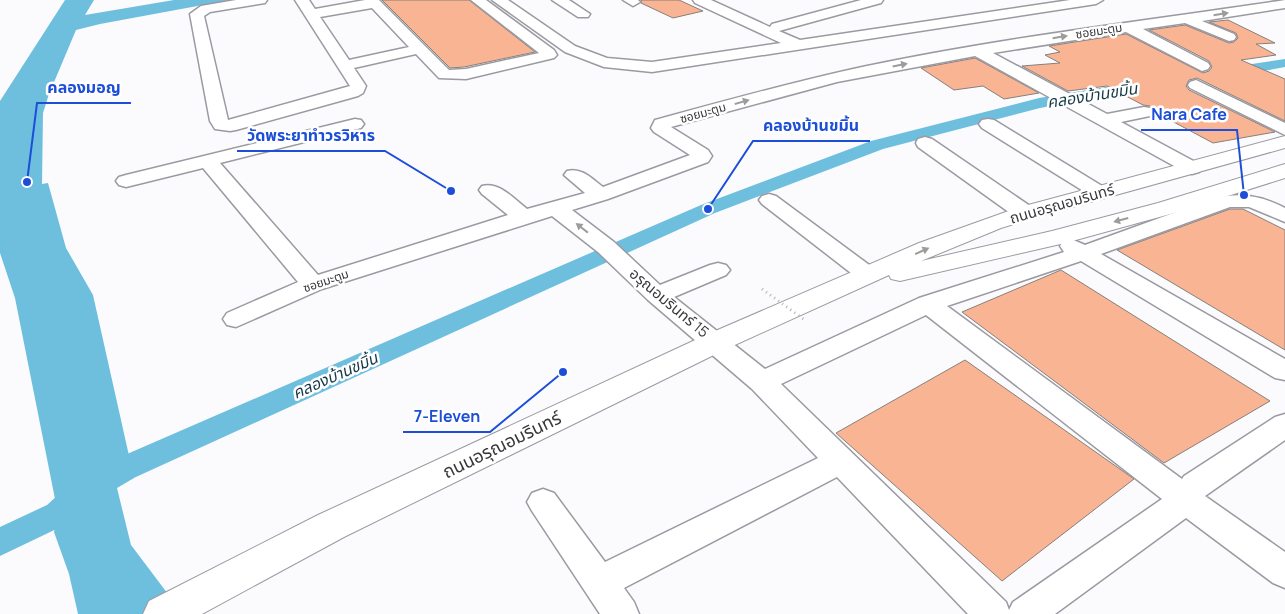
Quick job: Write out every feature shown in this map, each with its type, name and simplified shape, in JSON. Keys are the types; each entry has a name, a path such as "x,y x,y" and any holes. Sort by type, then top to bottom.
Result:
{"main road":[{"name":"ถนนอรุณอมรินทร์","path":"163,614 331,526 716,342 960,235 1025,213 1095,202 1192,168 1285,142"},
{"name":"ถนนอรุณอมรินทร์","path":"857,280 985,255 1166,208 1280,162"},
{"path":"960,235 1095,202 1280,162"},
{"path":"985,255 1095,202"}],"street":[{"path":"260,0 206,9 197,14 219,121 222,125 230,126 357,89 358,86 302,0"},
{"path":"481,2 503,0 570,49 604,62 652,68 788,36 876,0"},
{"path":"559,0 583,14"},
{"path":"700,0 788,36 816,43 1096,0"},
{"path":"718,0 788,36"},
{"path":"311,14 374,1 445,75 453,76 549,55 549,53 481,2"},
{"name":"ซอยมะตูม","path":"236,319 313,284 524,217 601,195 701,158 701,154 660,128 662,124 750,100 894,66 1127,26 1189,20 1285,4"},
{"path":"1189,20 1229,38"},
{"path":"1127,26 1202,66"},
{"path":"345,65 420,49"},
{"path":"978,51 1192,168"},
{"path":"1196,85 1285,130"},
{"path":"1106,120 1144,112"},
{"path":"126,181 355,124"},
{"path":"988,124 1095,202"},
{"path":"925,143 1025,213"},
{"path":"208,161 313,284"},
{"path":"574,175 601,195"},
{"path":"488,190 524,217"},
{"path":"769,200 857,280"},
{"path":"762,382 928,304 1083,253 1210,206 1234,200 1253,200 1285,216"},
{"name":"อรุณอมรินทร์ 15","path":"557,209 614,255 658,295 762,382 989,613"},
{"path":"1056,238 1285,371"},
{"path":"658,295 718,270"},
{"path":"928,304 1186,500 1285,572"},
{"path":"1026,614 1186,500 1195,485 1285,425"},
{"path":"600,582 840,461"},
{"path":"543,502 621,614"}],"path":[{"path":"762,290 806,321"}],"water":[{"path":"65,0 94,0 85,15 174,0 230,0 76,30 43,113 42,184 48,183 66,248 93,295 134,478 117,488 131,545 183,614 78,614 69,574 54,532 58,514 15,298 0,253 0,101"}],"building":[{"path":"382,0 469,0 535,52 464,67 450,68"},
{"path":"641,0 679,0 703,11 673,18 641,3"},
{"path":"1228,20 1275,43 1256,44 1276,55 1241,60 1285,79 1285,121 1197,78 1189,80 1186,86 1189,90 1275,132 1213,143 1155,112 1150,106 1143,105 1107,86 1068,91 1022,66 1060,63 1045,55 1060,52 1049,46 1126,34 1203,73 1209,71 1212,67 1209,61 1149,30 1185,25 1229,43 1234,42 1238,38 1236,33 1209,22"},
{"path":"975,58 1039,93 1004,99 983,86 954,90 921,68"},
{"path":"1230,209 1243,209 1285,230 1285,350 1117,250"},
{"path":"1061,270 1270,401 1164,463 962,312"},
{"path":"965,360 1134,479 1002,581 836,433"}],"waterway":[{"name":"คลองบ้านขมิ้น","path":"1225,73 1285,63"},
{"name":"คลองบ้านขมิ้น","path":"0,542 58,514 92,483 708,209 877,145 1039,103 1148,85"}],"place":[{"name":"คลองมอญ","path":"27,182"},
{"name":"วัดพระยาทําวรวิหาร","path":"451,191"},
{"name":"Nara Cafe","path":"1244,195"},
{"name":"คลองบ้านขมิ้น","path":"708,209"},
{"name":"7-Eleven","path":"563,372"}]}
